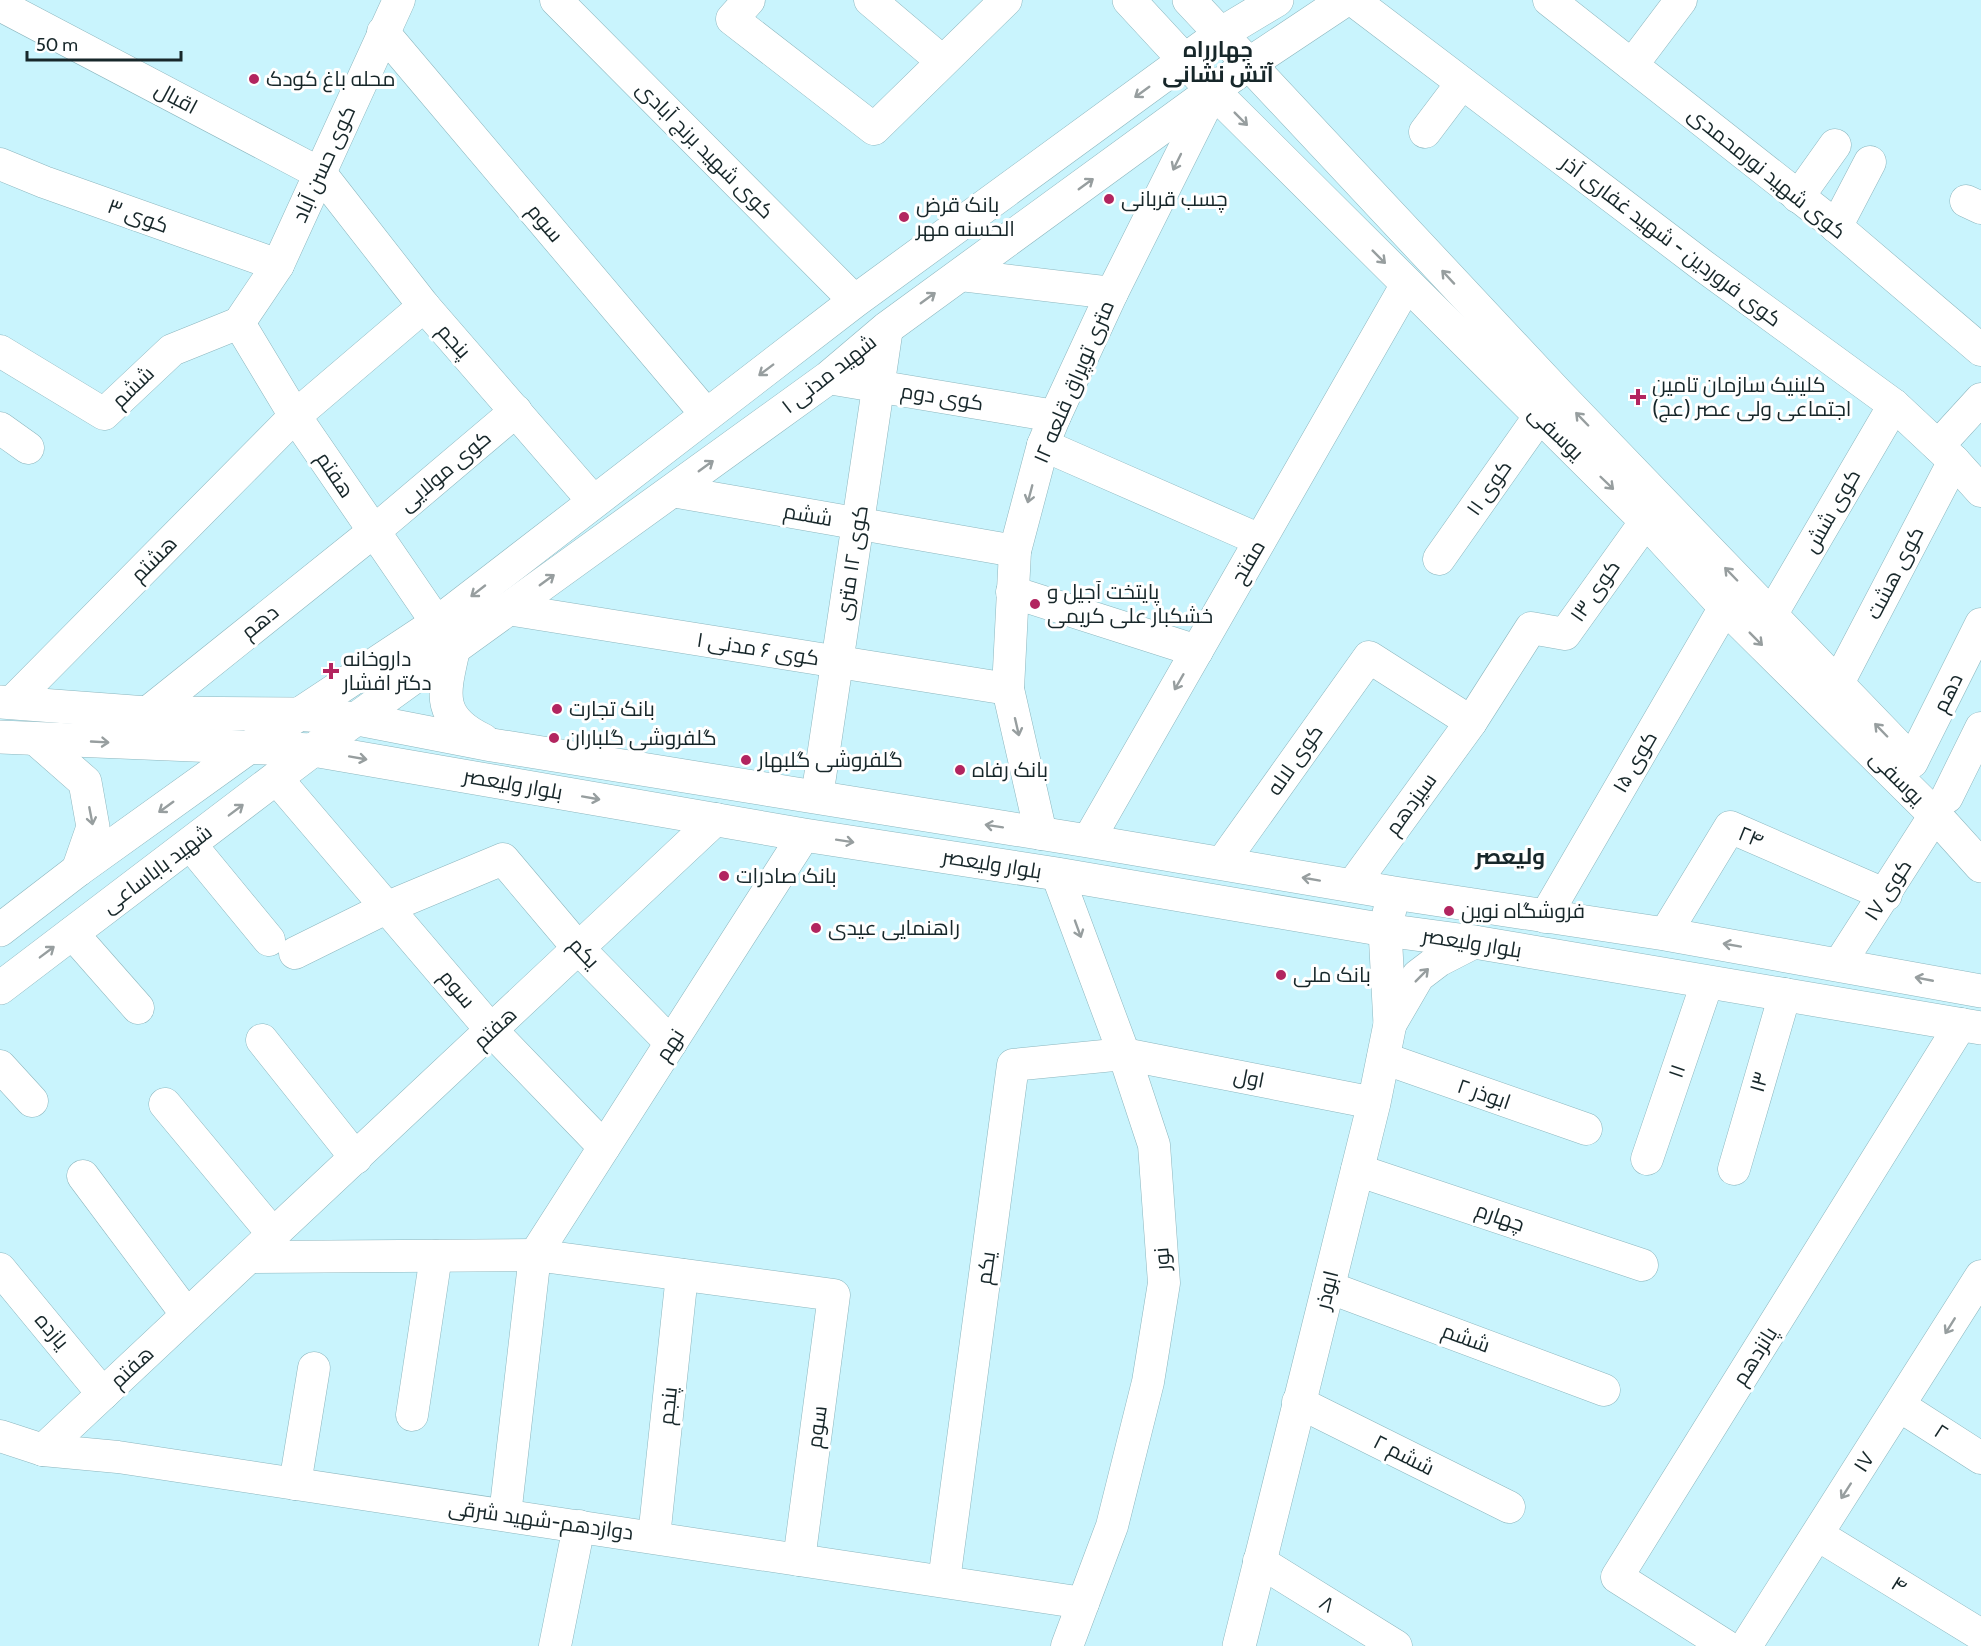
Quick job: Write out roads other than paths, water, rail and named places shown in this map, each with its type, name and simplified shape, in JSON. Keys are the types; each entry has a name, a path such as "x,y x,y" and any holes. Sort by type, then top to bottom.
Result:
{"main road":[{"name":"یوسفی","path":"1129,0 1213,91 1407,284 1549,406 1770,616 1912,762 1981,867"},
{"name":"یوسفی","path":"1189,0 1222,33 1549,406 1646,521 1725,607 1941,806 1981,832"},
{"name":"شهید مدنی ۱","path":"313,750 358,719 446,635 594,502 706,414 804,342 855,301 1222,33 1277,0"},
{"name":"شهید مدنی ۱","path":"248,748 297,714 446,635 507,609 828,378 888,328 1249,64 1345,0"},
{"path":"804,342 828,378"},
{"path":"446,635 445,704 450,717 461,727 492,745"},
{"name":"بلوار ولیعصر","path":"6,702 147,713 297,714 358,719 492,745 1394,893 1840,963 1981,991"},
{"name":"بلوار ولیعصر","path":"0,737 313,750 804,835 1057,874 1385,930 1474,942 1971,1026"},
{"path":"36,739 85,782 93,827 78,870"},
{"name":"شهید باباساعی","path":"0,930 78,870 248,748"},
{"name":"شهید باباساعی","path":"0,988 313,750"},
{"path":"1041,834 1057,874"},
{"name":"ابوذر","path":"1239,1646 1374,1103 1390,1024 1385,930 1394,893"},
{"path":"1390,1024 1418,976 1439,960 1474,942"}],"street":[{"name":"کوی حسن آباد","path":"239,323 278,265 399,0"},
{"name":"کوی شهید برنج آبادی","path":"556,0 855,301"},
{"path":"749,0 732,19 874,129 1006,0"},
{"path":"870,0 942,61"},
{"name":"کوی فروردین - شهید غفاری آذر","path":"1353,0 1692,258 1894,405 1946,453 1981,491"},
{"name":"کوی شهید نورمحمدی","path":"1549,0 1798,196 1981,350"},
{"path":"1632,65 1681,0"},
{"name":"اقبال","path":"0,5 321,174"},
{"name":"سوم","path":"383,32 706,414"},
{"path":"1425,132 1462,83"},
{"name":"۱۲ متری توپراق قلعه","path":"1041,834 1008,689 1015,551 1043,445 1055,416 1112,293 1213,91"},
{"path":"1798,196 1835,145"},
{"path":"1836,227 1870,162"},
{"name":"کوی ۳","path":"0,164 44,182 278,265"},
{"name":"پنجم","path":"321,174 424,306 594,502"},
{"path":"961,275 1112,293"},
{"name":"مفتح","path":"1088,841 1407,284"},
{"name":"هشتم","path":"6,702 295,416 424,306"},
{"name":"ششم","path":"0,351 104,414 172,350 239,323"},
{"name":"هفتم","path":"239,323 295,416 446,635"},
{"name":"کوی ۱۲ متری","path":"817,797 888,328"},
{"name":"کوی دوم","path":"828,378 1055,416"},
{"name":"کوی هشت","path":"1837,685 1946,453 1981,399"},
{"name":"کوی شش","path":"1770,616 1894,405"},
{"name":"کوی ۱۱","path":"1439,559 1549,406"},
{"name":"کوی مولایی","path":"373,532 516,411"},
{"path":"0,428 28,448"},
{"path":"1043,445 1260,540"},
{"name":"ششم","path":"672,491 1015,551"},
{"name":"کوی ۱۳","path":"1531,628 1565,634 1646,521"},
{"name":"دهم","path":"147,713 373,532"},
{"path":"1012,592 1197,651"},
{"name":"کوی ۱۵","path":"1545,916 1725,607"},
{"name":"کوی ۶ مدنی ۱","path":"507,609 1008,689"},
{"name":"دهم","path":"1912,762 1981,624"},
{"name":"سیزدهم","path":"1352,886 1471,722 1531,628"},
{"name":"کوی لاله","path":"1222,863 1369,657 1471,722"},
{"name":"کوی ۱۷","path":"1840,963 1886,895 1941,806 1981,728"},
{"name":"سوم","path":"277,778 492,1031 604,1147"},
{"name":"هفتم","path":"43,1450 716,819"},
{"name":"۲۴","path":"1665,934 1730,828 1886,895"},
{"name":"نهم","path":"535,1255 804,835"},
{"path":"190,844 282,946 388,907"},
{"name":"یکم","path":"388,907 503,859 579,949 671,1043"},
{"name":"نور","path":"1057,874 1124,1054 1154,1145 1164,1283 1148,1382 1112,1526 1067,1646"},
{"path":"72,933 138,1008"},
{"name":"۱۱","path":"1647,1159 1707,983"},
{"name":"۱۳","path":"1734,1169 1785,994"},
{"name":"پانزدهم","path":"1726,1646 1617,1577 1971,1026"},
{"path":"262,1041 356,1158"},
{"name":"یکم","path":"944,1581 1013,1065 1124,1054"},
{"name":"اول","path":"1124,1054 1374,1103"},
{"name":"۲ ابوذر","path":"1383,1058 1586,1129"},
{"path":"0,1066 32,1101"},
{"path":"165,1104 273,1234"},
{"name":"چهارم","path":"1358,1170 1642,1265"},
{"path":"83,1176 188,1315"},
{"path":"505,1515 535,1255"},
{"path":"249,1257 535,1255 682,1275"},
{"path":"412,1415 436,1256"},
{"name":"یازده","path":"0,1269 103,1394"},
{"name":"سوم","path":"682,1275 834,1295 799,1560"},
{"name":"پنجم","path":"654,1537 682,1275"},
{"name":"۱۷","path":"1746,1646 1981,1276"},
{"name":"ششم","path":"1328,1287 1604,1390"},
{"path":"295,1484 314,1368"},
{"name":"ششم ۲","path":"1298,1402 1509,1507"},
{"name":"۲","path":"1900,1406 1981,1458"},
{"name":"دوازدهم-شهید شرقی","path":"0,1436 43,1450 118,1457 1083,1603"},
{"path":"555,1646 579,1526"},
{"name":"۴","path":"1818,1535 1981,1635"},
{"name":"۸","path":"1259,1561 1396,1646"}],"place":[{"name":"محله باغ کودک","path":"254,79"},
{"name":"چسب قربانی","path":"1109,199"},
{"name":"بانک قرض الحسنه مهر","path":"904,217"},
{"name":"کلینیک سازمان تامین اجتماعی ولی عصر (عج)","path":"1638,397"},
{"name":"پایتخت آجیل و خشکبار علی کریمی","path":"1035,604"},
{"name":"داروخانه دکتر افشار","path":"331,671"},
{"name":"بانک تجارت","path":"557,709"},
{"name":"گلفروشی گلباران","path":"554,738"},
{"name":"گلفروشی گلبهار","path":"746,760"},
{"name":"بانک رفاه","path":"960,770"},
{"name":"بانک صادرات","path":"724,876"},
{"name":"فروشگاه نوین","path":"1449,911"},
{"name":"راهنمایی عیدی","path":"816,928"},
{"name":"بانک ملی","path":"1281,975"}],"district":[{"name":"چهارراه آتش نشانی","path":"1218,62"},
{"name":"ولیعصر","path":"1510,856"}]}
